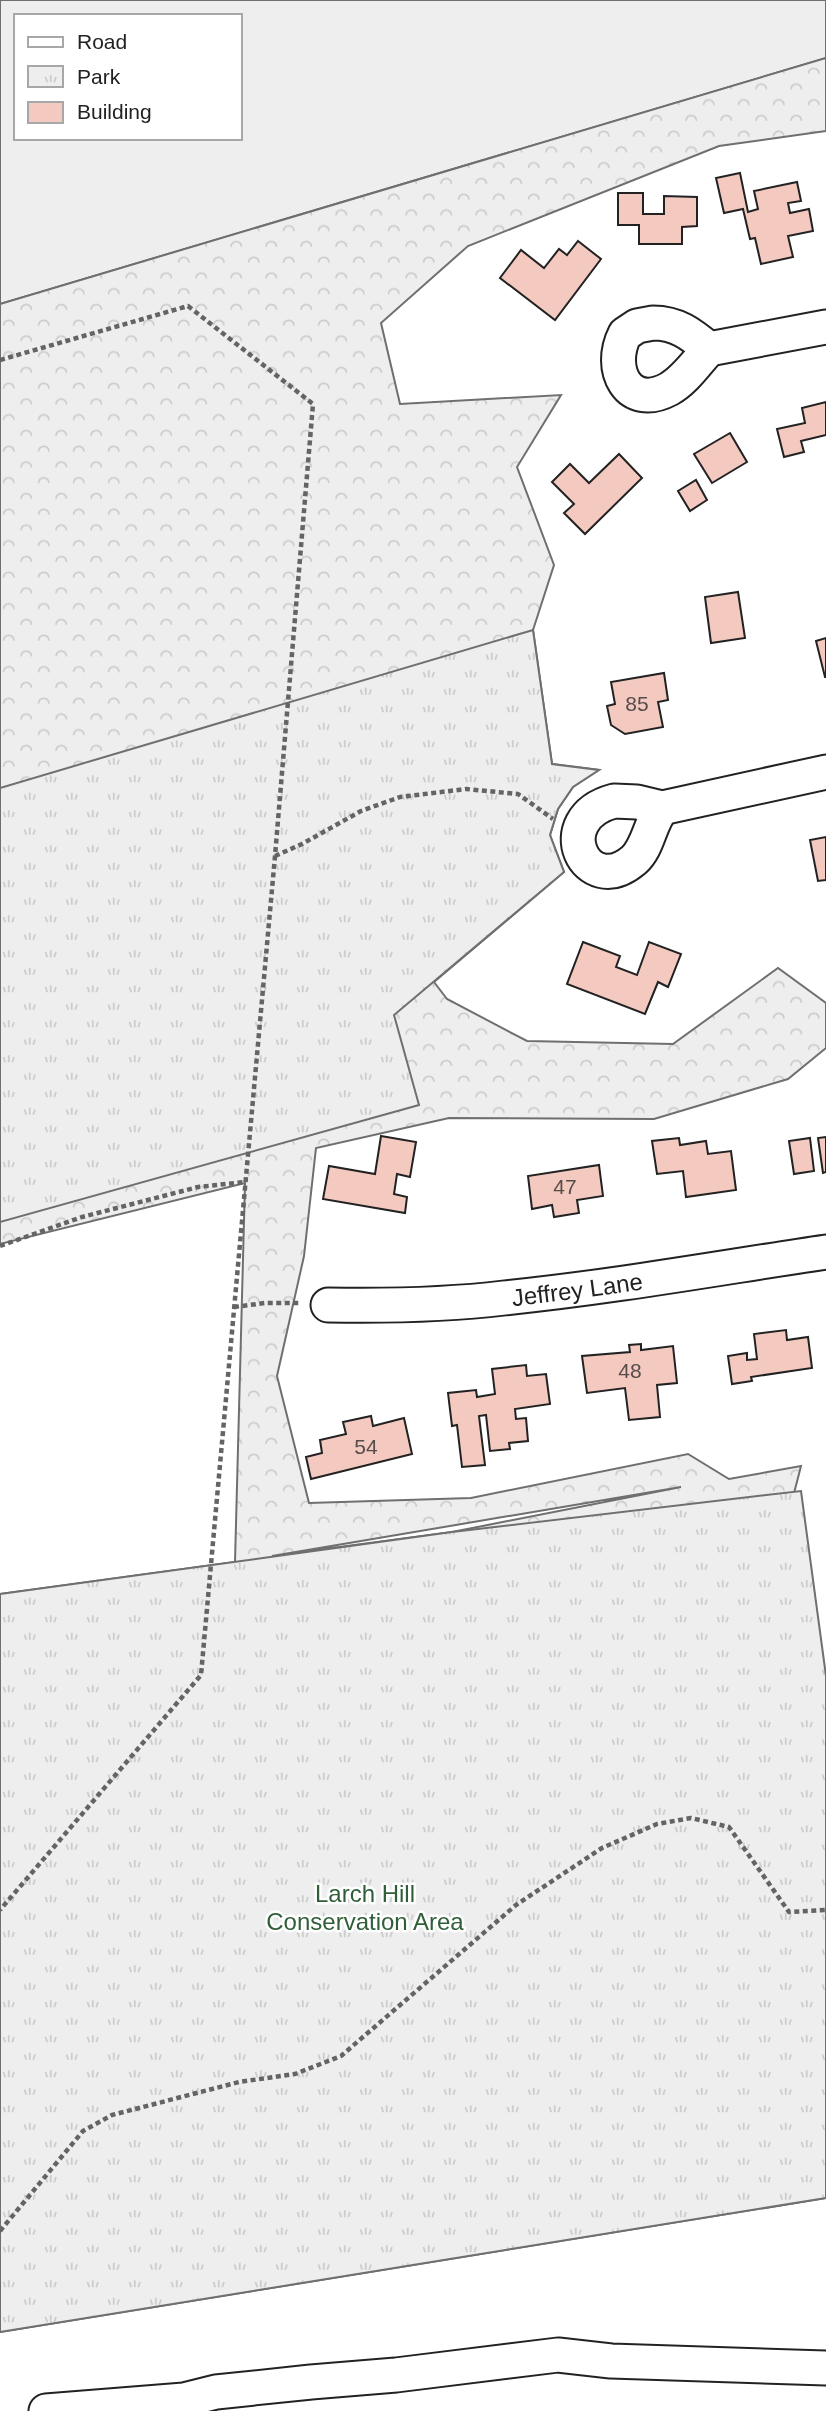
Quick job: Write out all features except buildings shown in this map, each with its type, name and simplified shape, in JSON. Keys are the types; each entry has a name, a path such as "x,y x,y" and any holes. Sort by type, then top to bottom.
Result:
{"street":[{"path":"709,349 826,327"},
{"path":"662,808 653,819 640,854 618,870 599,870 585,861 578,846 579,830 595,809 614,801 637,802 662,808 826,772"},
{"name":"Jeffrey Lane","path":"328,1305 417,1305 503,1299 826,1252"},
{"path":"46,2411 177,2405 216,2392 396,2375 558,2355 611,2361 826,2368"}],"path":[{"path":"0,360 188,306 313,404 201,1675 0,1910"},
{"path":"275,856 361,811 400,797 466,789 517,794 553,819 579,830"},
{"path":"0,1246 82,1217 198,1187 246,1182"},
{"path":"234,1307 284,1302 328,1305"},
{"path":"0,2231 83,2131 112,2115 239,2082 295,2074 341,2056 516,1905 602,1848 657,1825 691,1818 729,1827 789,1912 826,1910"}],"green space":[{"path":"0,0 826,0 826,58 0,304"},
{"path":"826,58 826,131 719,146 468,246 381,323 400,404 561,395 517,467 554,565 533,630 552,764 599,770 573,787 558,809 550,835 564,872 434,982 447,999 527,1041 673,1044 778,968 826,1003 826,1048 788,1079 654,1119 449,1118 316,1148 304,1256 277,1376 309,1503 471,1498 688,1454 729,1479 801,1466 781,1544 826,2198 0,2332 0,1594 235,1562 245,1183 0,1244 0,304","holes":["681,1487 452,1532 272,1556"]},
{"path":"533,630 552,764 599,770 573,787 558,809 550,835 564,872 394,1015 419,1105 0,1222 0,788"},
{"name":"Larch Hill Conservation Area","path":"801,1491 826,1676 826,2198 0,2332 0,1594 452,1532"}]}
